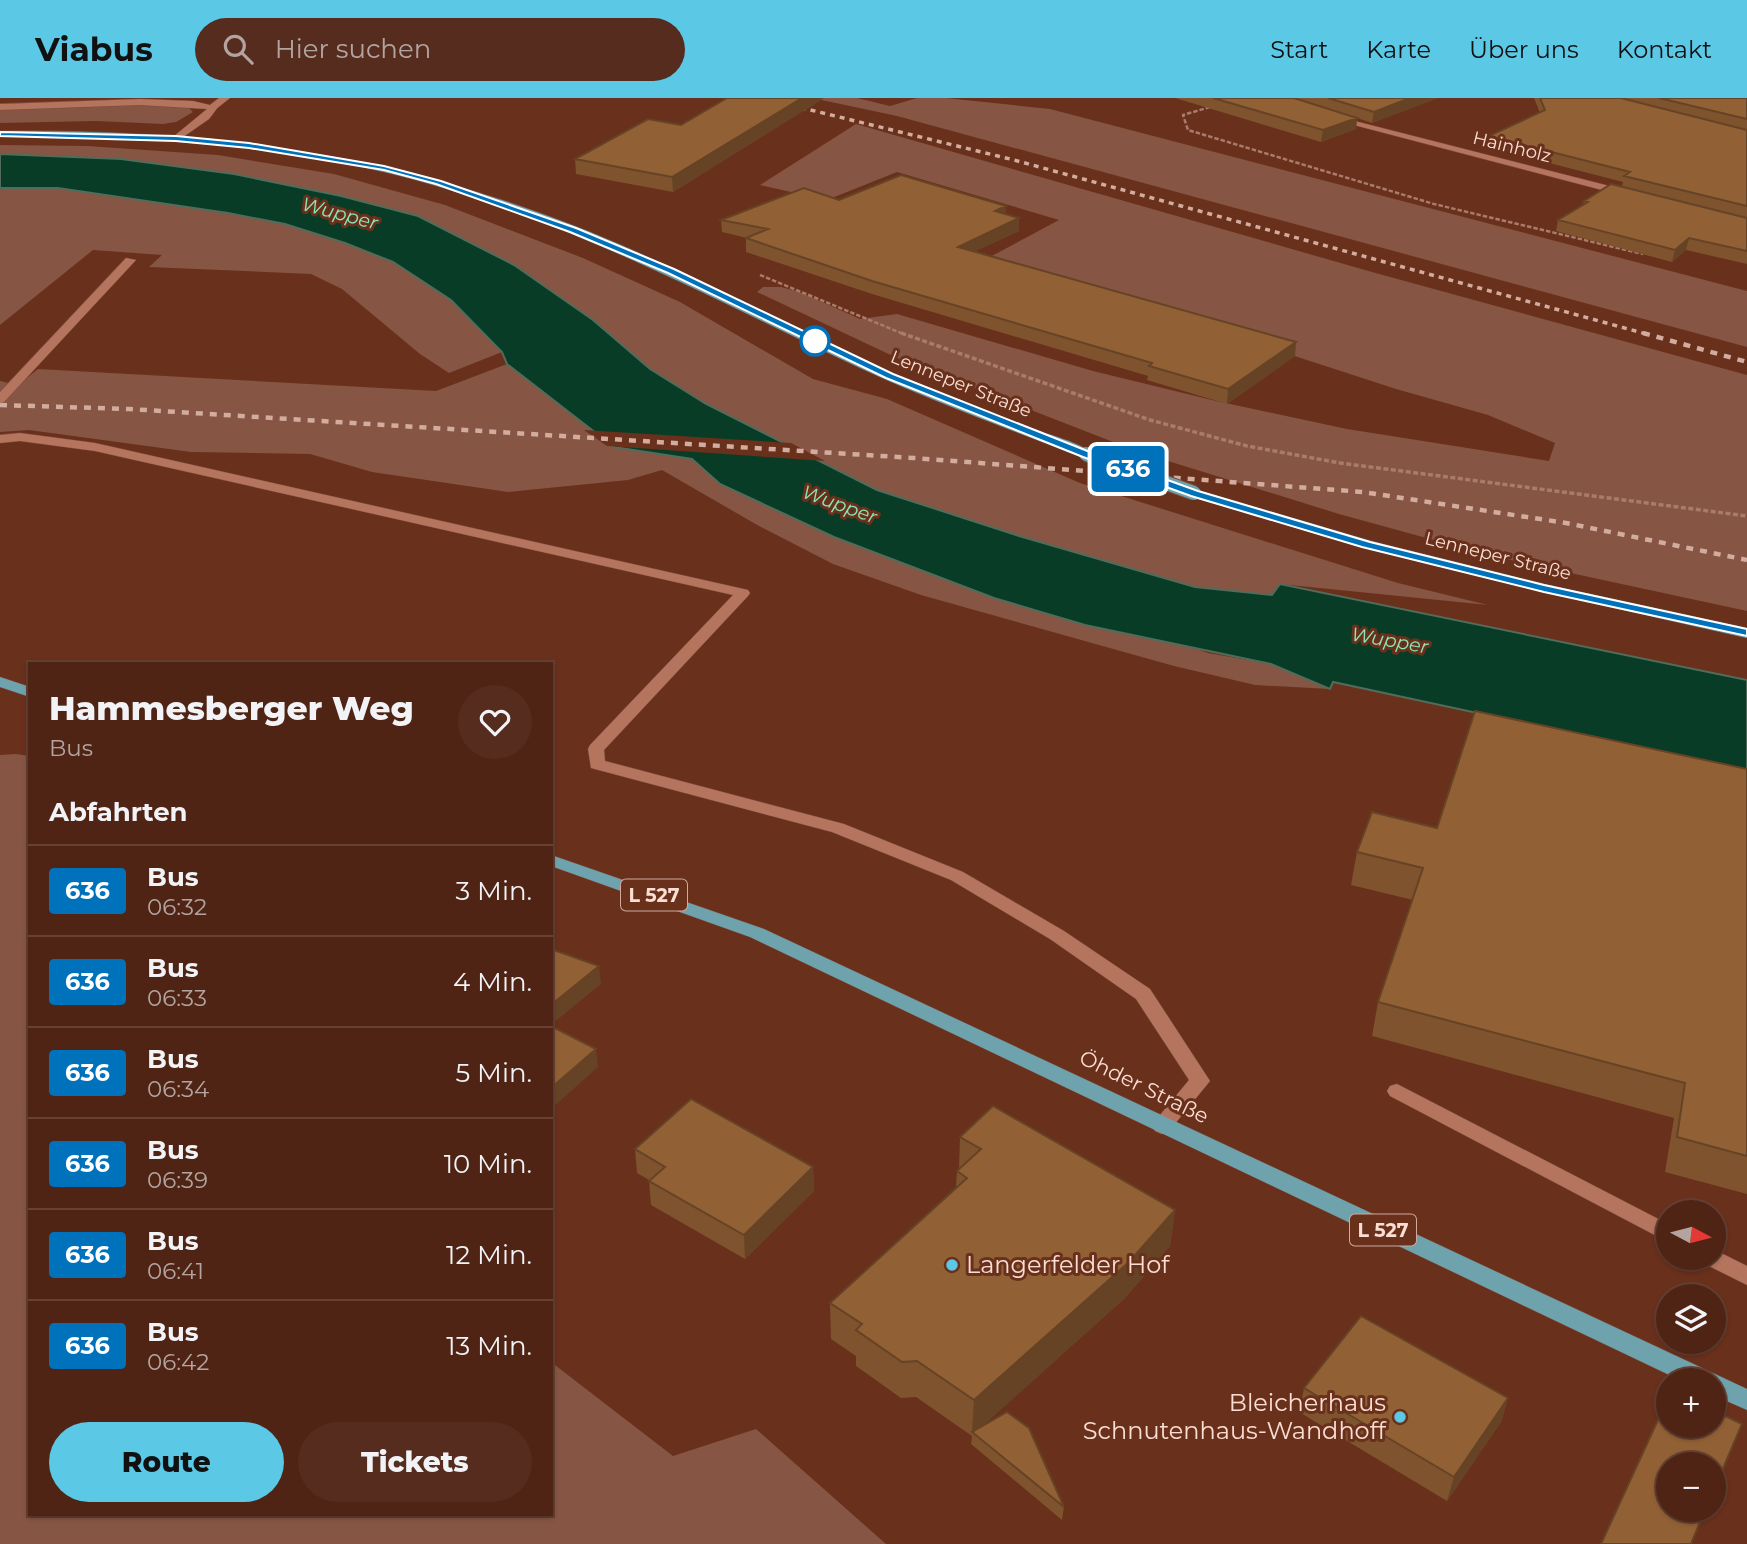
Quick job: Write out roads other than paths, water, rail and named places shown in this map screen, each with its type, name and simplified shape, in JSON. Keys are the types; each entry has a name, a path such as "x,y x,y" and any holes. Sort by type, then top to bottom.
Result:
{"main road":[{"name":"Lenneper Straße","path":"0,134 176,139 315,155 384,168 489,198 671,271 890,376 1194,494 1366,544 1544,588 1747,633"},
{"path":"0,682 28,691"},
{"name":"Öhder Straße","path":"553,861 757,933 1678,1368"},
{"path":"1726,1390 1747,1400"}],"street":[{"path":"0,107 147,98 185,99 213,107"},
{"path":"176,139 225,98"},
{"name":"Hainholz","path":"1323,114 1390,134 1641,197"},
{"path":"0,399 130,260"},
{"path":"0,439 20,437 107,449 743,593 596,749 597,764 838,828 957,876 1057,934 1143,994 1200,1081 1162,1126"},
{"path":"1398,1091 1656,1228"},
{"path":"1726,1265 1747,1276"}],"water":[{"name":"Wupper","path":"0,154 121,159 234,174 341,196 418,216 514,265 593,320 650,369 706,404 877,490 1019,536 1195,587 1272,595 1280,584 1747,680 1747,771 1333,682 1330,689 1271,664 1085,625 994,598 834,537 720,484 692,459 614,447 507,364 502,352 451,300 393,262 285,224 228,213 58,188 0,188"}],"railway":[{"path":"762,98 1014,160 1650,335"},
{"path":"1643,333 1747,362"},
{"path":"0,405 129,409 914,458 1363,492 1566,523 1747,560"}],"place":[{"name":"Langerfelder Hof","path":"952,1265"},
{"name":"Bleicherhaus Schnutenhaus-Wandhoff","path":"1400,1417"}]}
